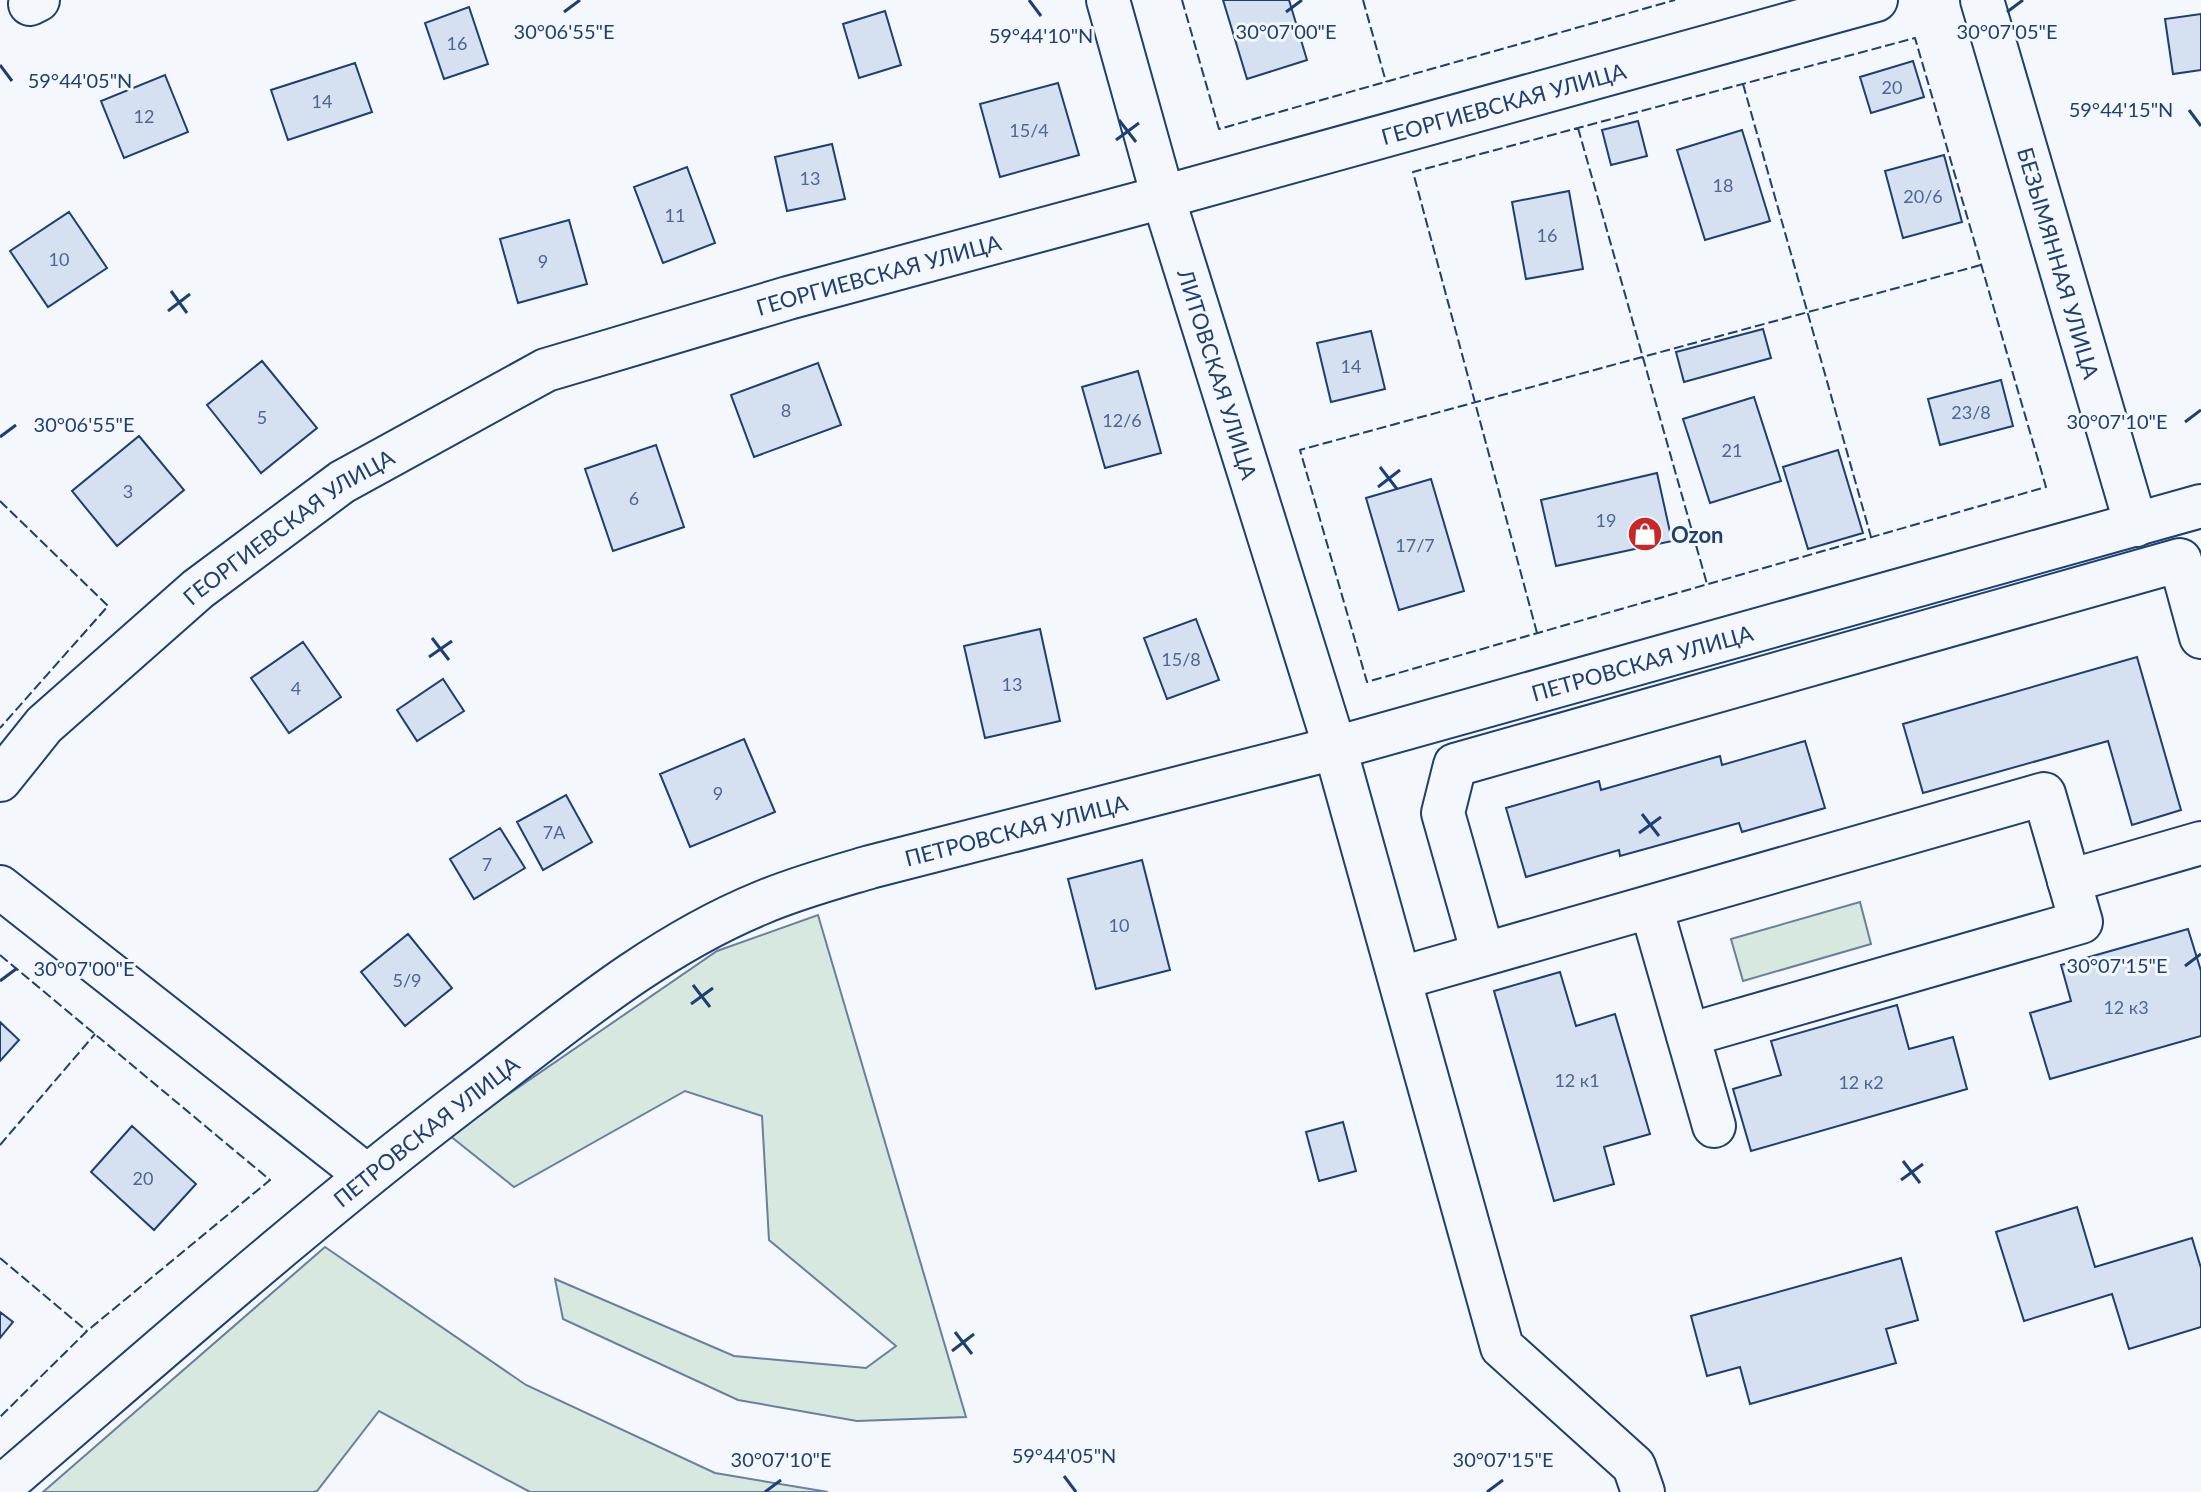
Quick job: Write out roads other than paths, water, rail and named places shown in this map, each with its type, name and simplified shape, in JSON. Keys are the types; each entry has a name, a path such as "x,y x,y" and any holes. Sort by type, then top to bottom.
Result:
{"street":[{"name":"ЛИТОВСКАЯ УЛИЦА","path":"1108,0 1163,197 1335,748 1502,1347 1634,1466 1643,1492"},
{"name":"ГЕОРГИЕВСКАЯ УЛИЦА","path":"0,780 44,725 198,589 342,482 546,370 788,298 1876,0"},
{"name":"БЕЗЫМЯННАЯ УЛИЦА","path":"1982,0 2136,525"},
{"name":"ПЕТРОВСКАЯ УЛИЦА","path":"0,1488 366,1175 611,988 697,934 759,904 870,867 1335,748 2201,506"},
{"path":"1483,954 1443,813 1455,765 2180,560 2201,637"},
{"path":"1401,978 2044,794 2081,922 1688,1035"},
{"path":"2069,881 2201,843"},
{"path":"0,887 366,1175"},
{"path":"1651,907 1714,1126"}],"place":[{"name":"Ozon","path":"1645,534"}]}
